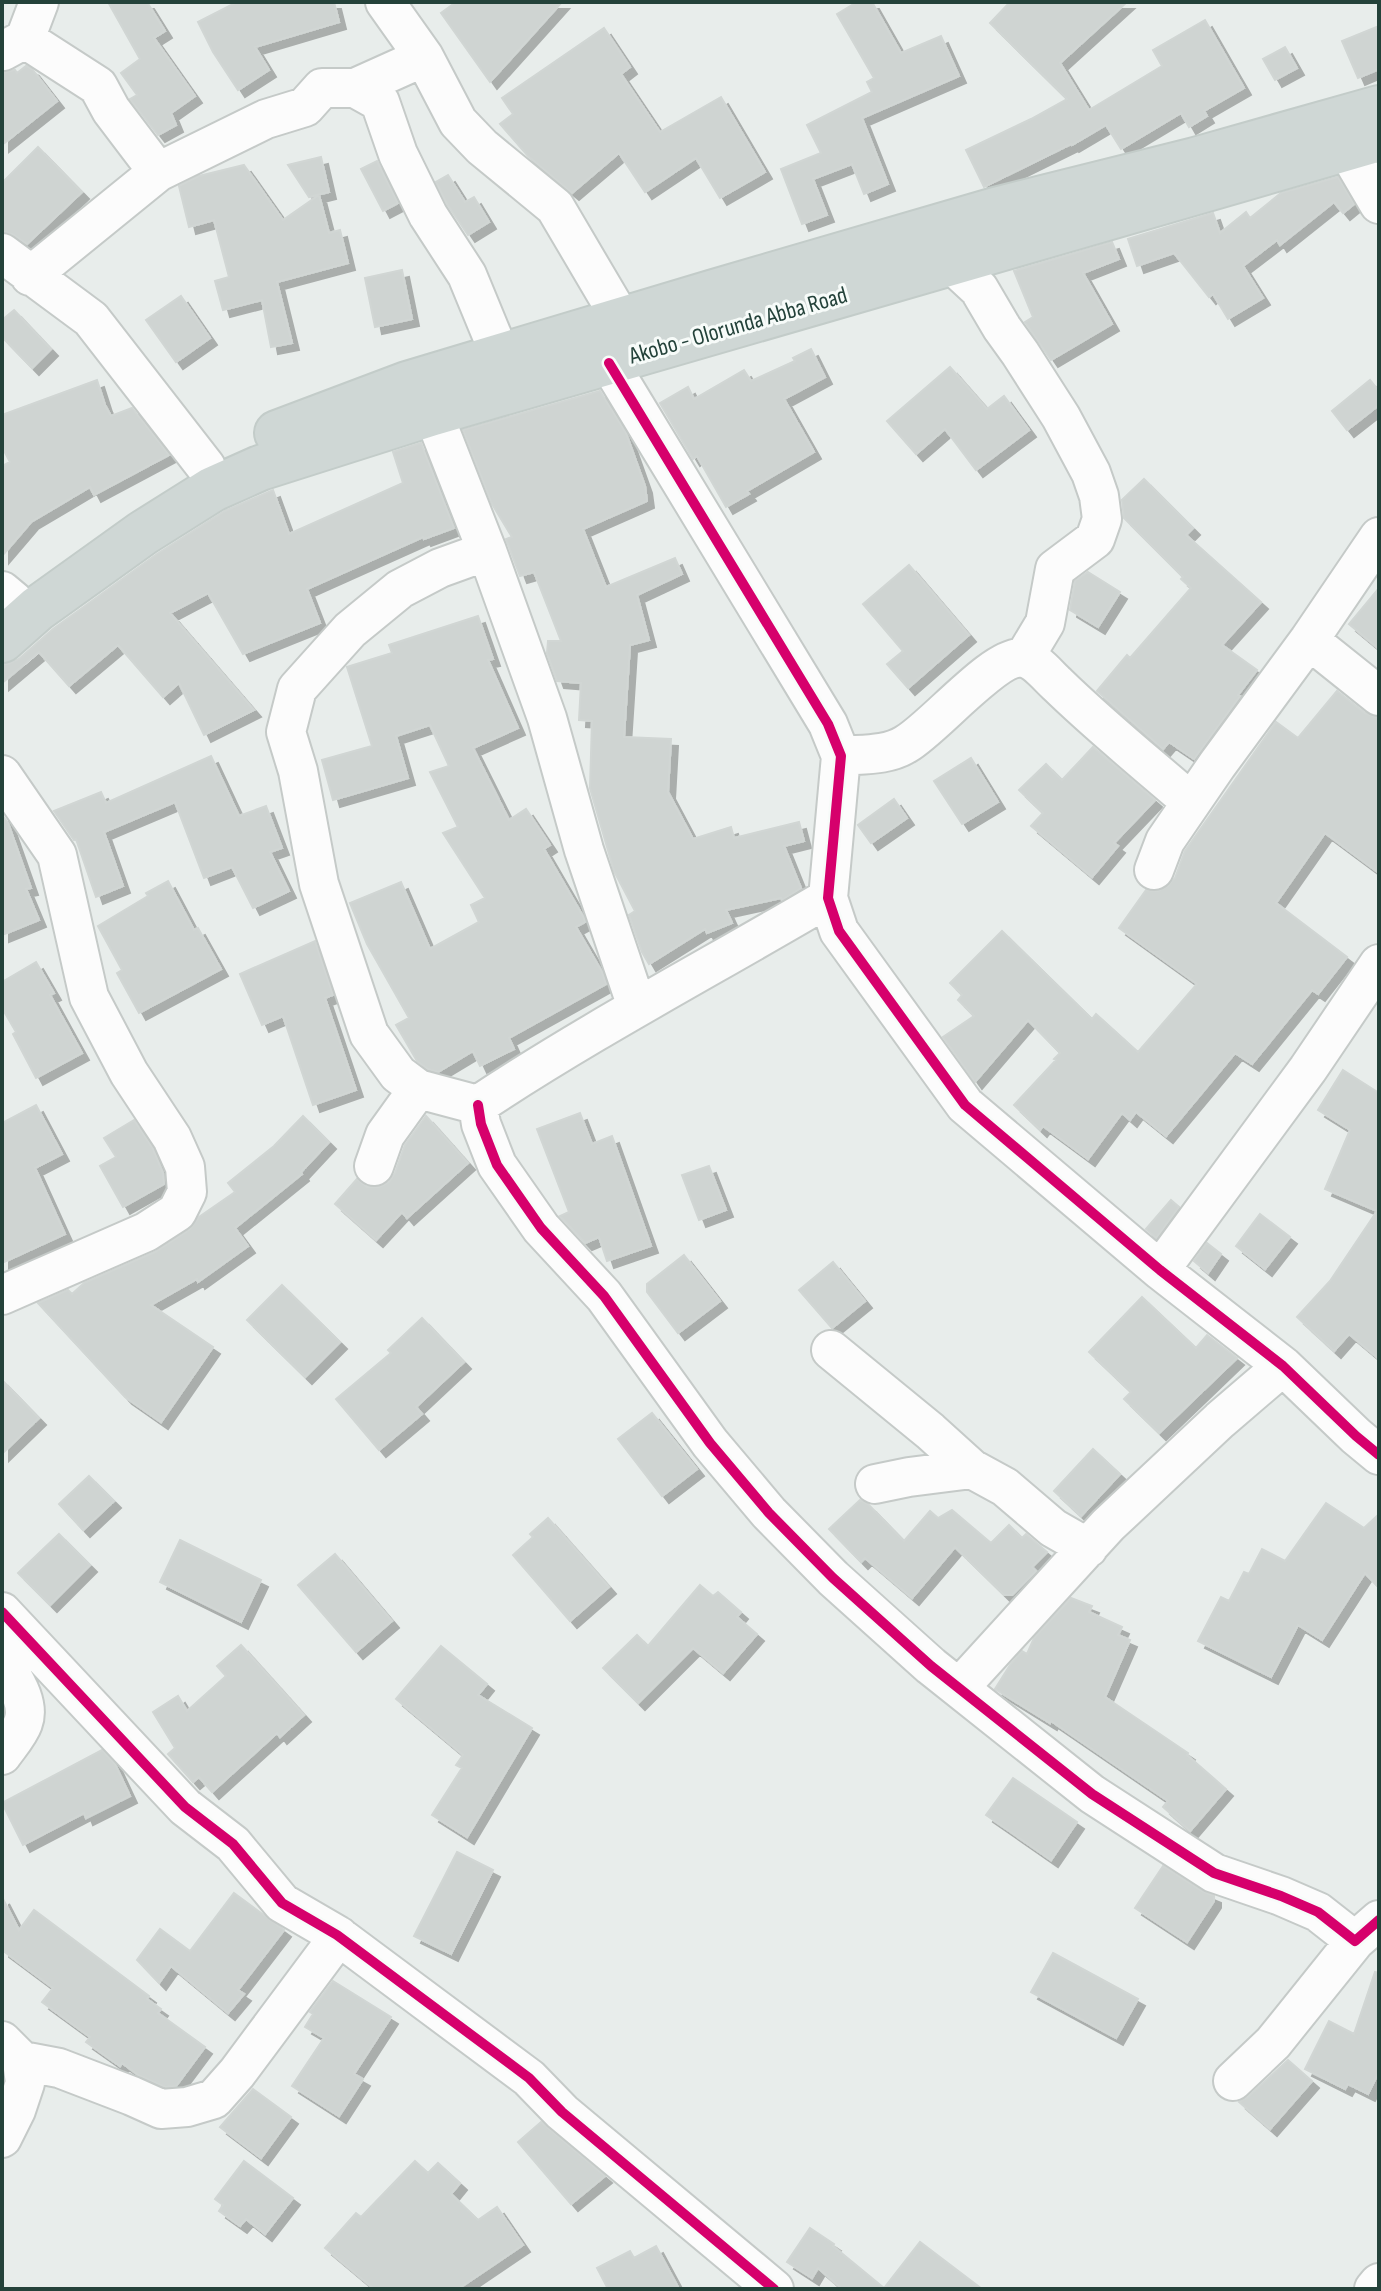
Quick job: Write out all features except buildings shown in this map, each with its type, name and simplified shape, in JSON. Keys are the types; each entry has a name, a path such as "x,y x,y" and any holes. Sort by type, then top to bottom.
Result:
{"main road":[{"name":"Akobo - Olorunda Abba Road","path":"5,610 130,514 242,446 407,384 995,210 1195,160 1379,108"},
{"name":"Akobo - Olorunda Abba Road","path":"5,610 37,609 119,550 213,489 260,468 433,413 1362,144"}],"street":[{"path":"39,2 14,45 98,86 111,110 158,172"},
{"path":"385,2 424,57 458,122 482,147 555,207 621,319"},
{"path":"206,467 91,319 16,265 158,172 266,119 305,107 322,88 355,88 424,57"},
{"path":"355,88 380,102 398,154 428,215 467,275 500,355"},
{"path":"1362,144 1379,204"},
{"path":"952,264 979,289 1045,391 1091,473 1099,496 1102,519 1095,539 1055,569 1045,623 1024,658"},
{"path":"609,363 828,724 841,756 828,898 839,931 965,1105 1160,1270 1283,1366 1379,1455"},
{"path":"433,413 547,718 584,850 637,1007"},
{"path":"1154,870 1165,841 1191,802 1309,640 1379,537"},
{"path":"487,551 440,568 400,589 350,630 297,689 286,732 298,771 319,884 369,1034 398,1074 418,1089 478,1105 546,1060 828,898"},
{"path":"1309,640 1379,696"},
{"path":"841,756 885,753 905,745 938,720 981,678 1008,661 1024,658 1039,667 1079,706 1191,802"},
{"path":"2,775 57,855 89,997 129,1073 172,1138 185,1167 187,1192 177,1212 146,1232 2,1295"},
{"path":"1160,1270 1308,1069 1379,964"},
{"path":"374,1166 385,1135 418,1089"},
{"path":"478,1105 481,1124 497,1165 541,1228 604,1296 710,1443 769,1513 833,1578 931,1666 1092,1794 1214,1873 1367,1931 1273,2043 1233,2081"},
{"path":"831,1350 919,1421 972,1469 1005,1487 1053,1528 1088,1548"},
{"path":"959,1688 1108,1525 1283,1366"},
{"path":"875,1484 972,1469"},
{"path":"2,1612 185,1807 233,1844 282,1903 339,1936 529,2078 562,2112 774,2289"},
{"path":"2,1659 23,1698 25,1713 23,1724 2,1755"},
{"path":"12,2051 161,2109 187,2107 214,2099 237,2073 339,1936"},
{"path":"2,2138 25,2083 12,2051"},
{"path":"1374,2289 1379,2283"}],"cycle path":[{"path":"609,363 828,724 841,756 828,898 839,931 965,1105 1160,1270 1283,1366 1379,1455"},
{"path":"478,1105 481,1124 497,1165 541,1228 604,1296 710,1443 769,1513 833,1578 931,1666 1092,1794 1214,1873 1318,1912 1355,1941 1379,1920"},
{"path":"2,1612 185,1807 233,1844 282,1903 337,1935 529,2078 562,2112 774,2289"}]}
